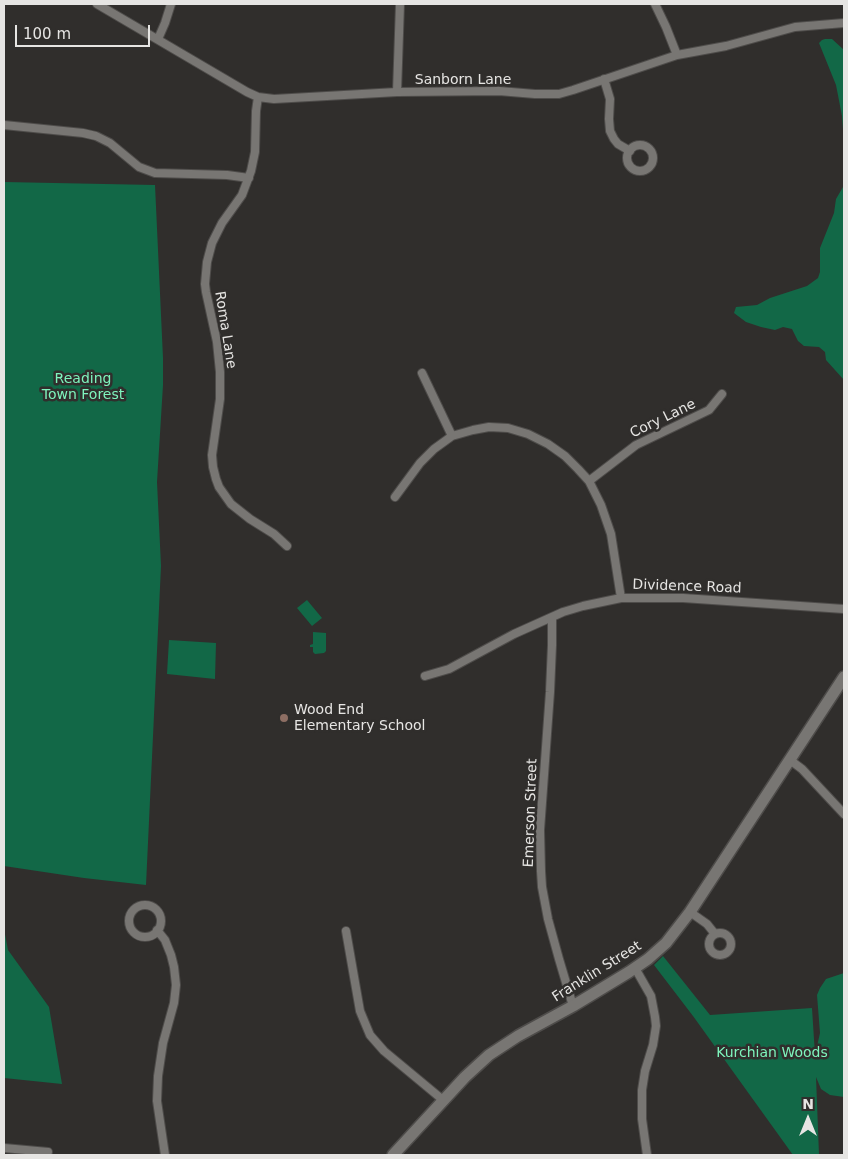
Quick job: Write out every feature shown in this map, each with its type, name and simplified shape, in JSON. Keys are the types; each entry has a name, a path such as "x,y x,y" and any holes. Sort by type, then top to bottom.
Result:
{"main road":[{"name":"Franklin Street","path":"393,1155 464,1077 490,1055 518,1036 573,1006 635,968 666,942 690,912 844,677"}],"street":[{"name":"Sanborn Lane","path":"97,4 247,92 258,97 274,99 397,92 499,91 559,94 677,55 726,46 795,27 844,23"},
{"path":"158,40 166,23 171,4"},
{"path":"397,92 400,4"},
{"path":"655,4 677,55"},
{"path":"604,79 610,99 608,120 610,131 618,144 630,151"},
{"name":"Roma Lane","path":"258,97 254,158 249,178 239,199 222,222 207,262 205,284 217,342 220,372 220,399 212,455 213,467 219,487 231,504 274,534 286,546"},
{"path":"4,125 96,136 110,143 139,167 155,173 228,175 249,178"},
{"path":"422,373 452,436"},
{"name":"Cory Lane","path":"589,481 636,445 709,410 722,394"},
{"path":"395,496 420,463 434,449 452,436 490,427 508,428 538,438 558,450 589,481 609,526 621,598"},
{"name":"Dividence Road","path":"425,676 449,669 514,634 552,617 583,606 621,598 683,598 844,609"},
{"name":"Emerson Street","path":"552,617 550,692 540,830 540,872 548,919 573,1006"},
{"path":"790,760 802,769 844,814"},
{"path":"142,905 154,908 160,919 160,925 157,930 147,936 135,933 129,923 132,911 142,905"},
{"path":"690,912 708,924 715,934"},
{"path":"157,930 165,940 171,955 176,985 174,1003 163,1043 158,1076 157,1101 165,1155"},
{"path":"346,931 360,1011 370,1035 384,1051 443,1100"},
{"path":"635,968 651,996 656,1026 642,1090 642,1118 648,1155"},
{"path":"4,1148 48,1152"}],"green space":[{"path":"825,39 832,39 844,50 844,143 842,116 836,85 819,43"},
{"path":"844,180 844,380 826,360 825,352 819,347 804,346 798,341 792,329 783,327 775,330 761,327 746,322 734,313 736,307 757,305 770,298 807,286 818,278 820,272 820,248 834,213 836,199 843,187"},
{"name":"Reading Town Forest","path":"4,182 155,185 163,358 157,482 161,566 146,885 4,866"},
{"path":"307,600 322,618 312,626 297,608"},
{"path":"313,632 326,633 326,651 324,653 315,654 313,647 310,647 313,644"},
{"path":"169,640 216,643 215,679 167,674"},
{"path":"4,929 8,950 49,1007 62,1084 4,1078"},
{"name":"Kurchian Woods","path":"663,956 710,1015 812,1008 815,1055 820,1033 817,995 826,979 844,973 844,1097 830,1095 821,1089 816,1077 819,1155 793,1155 654,965"}],"place":[{"name":"Wood End Elementary School","path":"284,718"}]}
